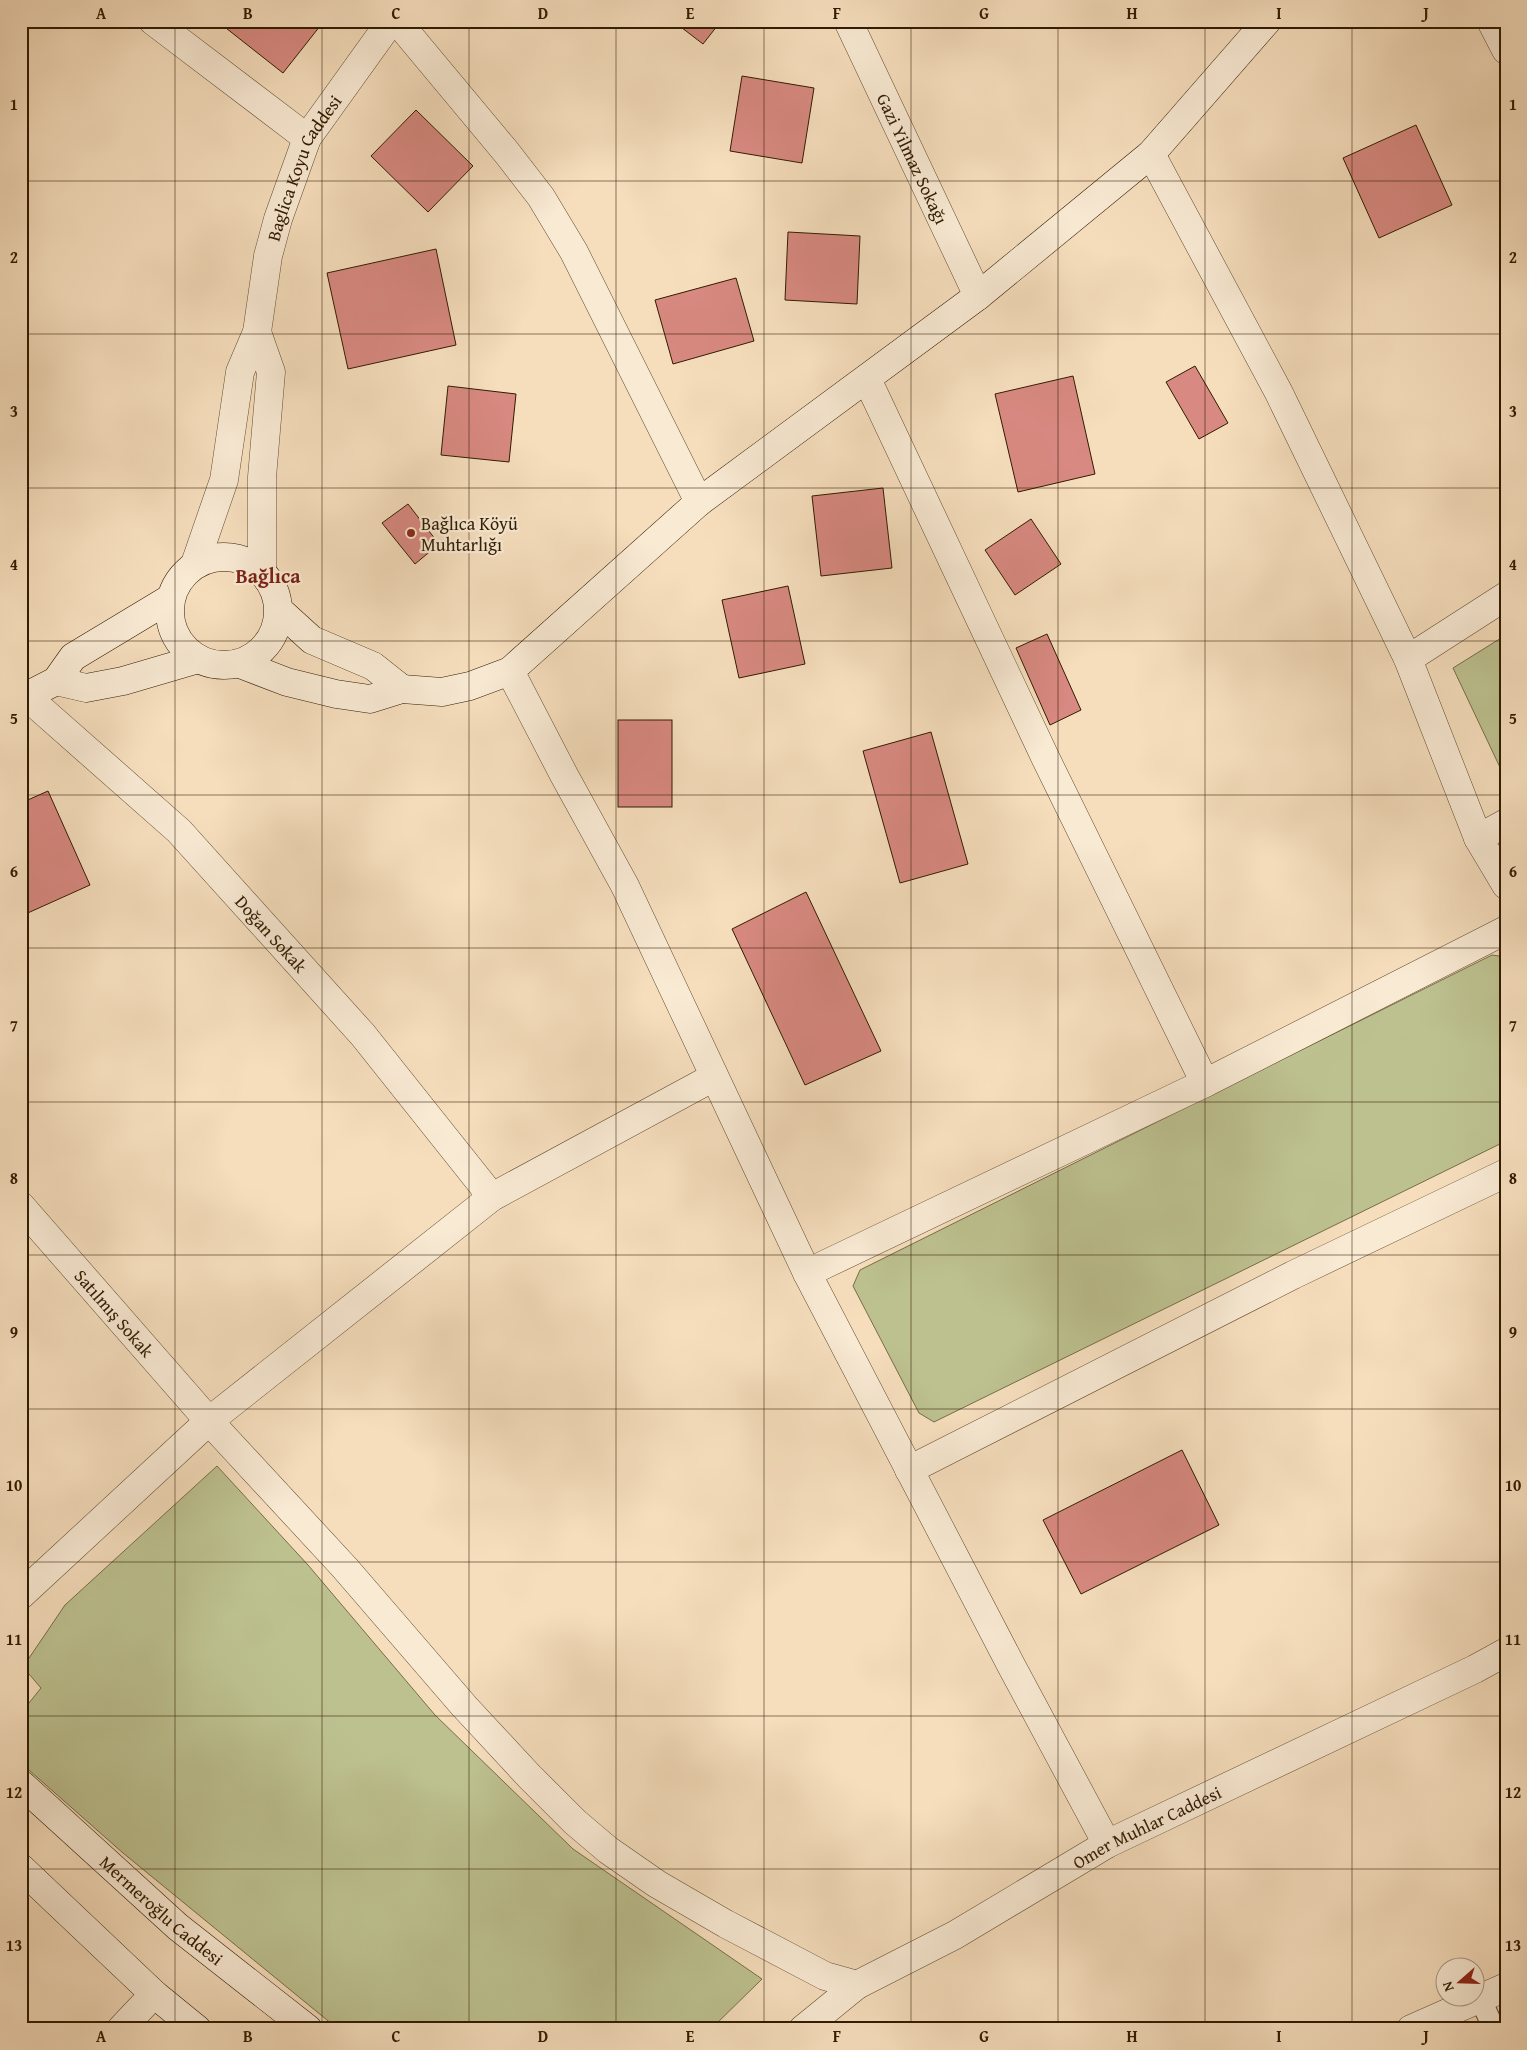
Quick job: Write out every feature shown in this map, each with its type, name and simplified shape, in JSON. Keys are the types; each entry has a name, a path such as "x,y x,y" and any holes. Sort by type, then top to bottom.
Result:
{"street":[{"path":"152,21 306,138"},
{"name":"Baglica Koyu Caddesi","path":"257,332 268,256 278,219 306,138 391,21"},
{"path":"398,21 541,197 574,252 699,502"},
{"name":"Gazi Yilmaz Sokağı","path":"848,21 978,296"},
{"path":"240,664 287,682 336,694 370,699 402,688 442,692 470,686 510,670 699,502 978,296 1151,154 1267,21"},
{"path":"1491,21 1506,50"},
{"path":"1151,154 1279,393 1408,659 1478,838 1506,885"},
{"path":"196,564 224,480 240,372 257,332"},
{"path":"257,332 271,372 262,477 262,572"},
{"path":"867,379 1045,757 1205,1083"},
{"path":"223,556 237,558 250,563 262,572 276,596 279,610 272,638 264,649 240,664 226,666 198,659 186,651 177,640 169,612 171,598 176,585 184,573 196,564 209,558 223,556"},
{"path":"1408,659 1506,596"},
{"path":"24,697 56,681 73,657 171,598"},
{"path":"279,610 312,640 373,666 402,688"},
{"path":"56,681 86,688 123,682 198,659"},
{"path":"510,670 564,775 625,886 807,1273 908,1470 1107,1844"},
{"name":"Doğan Sokak","path":"24,697 179,831 363,1035 492,1197"},
{"path":"1478,838 1506,823"},
{"path":"807,1273 1205,1083 1506,930"},
{"path":"21,1594 209,1421 492,1197 714,1077"},
{"path":"908,1470 1293,1275 1506,1173"},
{"name":"Satılmış Sokak","path":"21,1206 209,1421 345,1568 464,1706 575,1822 608,1850 657,1884 726,1924 824,1976 857,1985"},
{"name":"Omer Muhlar Caddesi","path":"803,2029 857,1985 955,1935 1107,1844 1475,1669 1506,1652"},
{"name":"Mermeroğlu Caddesi","path":"21,1784 178,1927 308,2029"},
{"path":"21,1868 154,1994 197,2029"},
{"path":"1484,1996 1506,1987"},
{"path":"121,2029 154,1994"},
{"path":"1411,2029 1458,2008"}],"lane":[{"path":"1484,2007 1494,2029"}],"green space":[{"path":"1506,635 1506,780 1453,668"},
{"path":"1492,955 1506,957 1506,1141 934,1422 919,1413 853,1286 860,1270"},
{"path":"217,1466 308,1565 435,1715 573,1849 762,1979 711,2029 338,2029 123,1853 21,1763 21,1713 41,1688 23,1667 65,1605"}],"building":[{"path":"217,21 324,21 283,73"},
{"path":"673,21 721,21 703,44"},
{"path":"742,76 814,88 802,163 730,151"},
{"path":"416,110 473,166 428,212 371,156"},
{"path":"1416,125 1452,205 1379,238 1343,158"},
{"path":"788,232 860,236 857,304 785,300"},
{"path":"436,249 456,345 348,369 327,273"},
{"path":"736,278 754,341 673,364 655,300"},
{"path":"1195,366 1228,423 1199,439 1166,382"},
{"path":"1073,376 1095,474 1018,492 995,394"},
{"path":"448,386 516,394 509,462 441,455"},
{"path":"883,488 892,568 821,576 812,496"},
{"name":"Bağlıca Köyü Muhtarlığı","path":"408,504 439,544 415,564 382,523"},
{"path":"1031,519 1061,564 1015,595 985,550"},
{"path":"788,586 805,664 739,678 722,600"},
{"path":"1047,634 1081,710 1050,725 1016,648"},
{"path":"618,720 672,720 672,807 618,807"},
{"path":"931,732 968,864 900,883 863,751"},
{"path":"48,791 90,885 21,916 21,803"},
{"path":"806,892 881,1051 805,1085 732,929"},
{"path":"1182,1450 1219,1525 1081,1594 1043,1520"}],"place":[{"name":"Bağlıca Köyü Muhtarlığı","path":"411,533"}],"district":[{"name":"Bağlıca","path":"268,575"}]}
